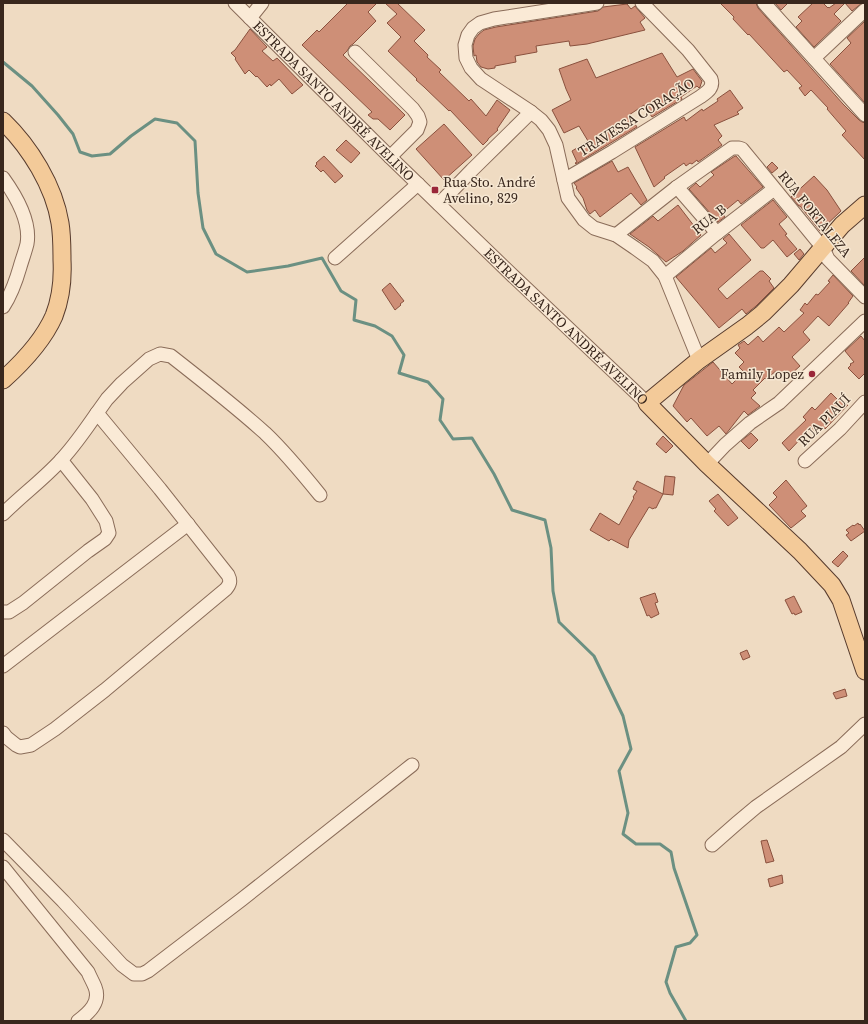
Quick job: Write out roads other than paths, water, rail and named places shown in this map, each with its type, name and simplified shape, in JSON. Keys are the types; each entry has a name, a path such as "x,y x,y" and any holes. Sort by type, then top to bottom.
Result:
{"main road":[{"path":"3,121 22,140 45,177 54,200 60,223 63,269 62,289 54,316 40,341 3,380"},
{"path":"647,403 699,360 763,313 791,285 842,225 865,206"},
{"name":"ESTRADA SANTO ANDRÉ AVELINO","path":"647,403 707,464 800,551 832,585 841,600 865,671"}],"street":[{"name":"ESTRADA SANTO ANDRÉ AVELINO","path":"235,3 256,10 390,157 647,403"},
{"name":"TRAVESSA CORAÇÃO","path":"564,180 700,97 710,90 712,86 710,79 688,50 642,3"},
{"path":"764,3 864,112"},
{"path":"591,4 494,19 480,23 473,28 468,35 465,45 466,58 471,68 481,79 531,112 541,120 549,130 556,145 568,198 584,220 594,228 616,235 645,255 653,261 665,276 699,360"},
{"path":"814,58 865,10"},
{"path":"355,52 413,109 418,116 420,122 417,130 390,157"},
{"path":"439,204 531,112"},
{"name":"RUA FORTALEZA","path":"677,187 732,148 742,149 823,248 828,259 865,296"},
{"path":"3,178 19,203 25,218 27,242 16,283 3,307"},
{"path":"335,258 418,184"},
{"path":"616,235 677,187 717,232"},
{"name":"RUA B","path":"665,276 717,232 774,189"},
{"path":"707,464 725,445 750,423 778,403 865,321"},
{"path":"3,514 50,472 76,444 107,399 122,383 149,359 160,354 171,356 266,434 320,495"},
{"name":"RUA PIAUÍ","path":"805,462 840,429 865,402"},
{"path":"3,732 6,737 20,747 31,745 55,729 105,690 229,586 230,580 228,575 156,483 97,413"},
{"path":"3,612 9,612 23,603 88,551 105,540 109,533 106,521 92,499 61,460"},
{"path":"3,666 188,524"},
{"path":"712,845 756,807 841,747 865,724"},
{"path":"3,840 63,901 122,965 134,974 142,974 241,900 412,765"},
{"path":"3,867 88,972 96,988 94,1006 88,1014 78,1021"}],"waterway":[{"path":"3,62 32,86 58,115 73,134 80,152 92,156 110,154 131,136 155,119 177,123 195,141 198,193 203,228 216,254 247,272 288,266 322,258 341,291 356,300 354,320 375,326 392,336 404,355 399,373 428,382 443,399 440,420 453,439 472,438 494,474 512,510 545,520 551,548 553,591 559,622 594,656 623,716 631,749 619,771 628,813 623,834 636,844 660,844 671,852 674,868 697,935 690,943 676,947 666,982 670,993 686,1021"}],"place":[{"name":"Rua Sto. André Avelino, 829","path":"435,190"},
{"name":"Family Lopez","path":"812,374"}]}
